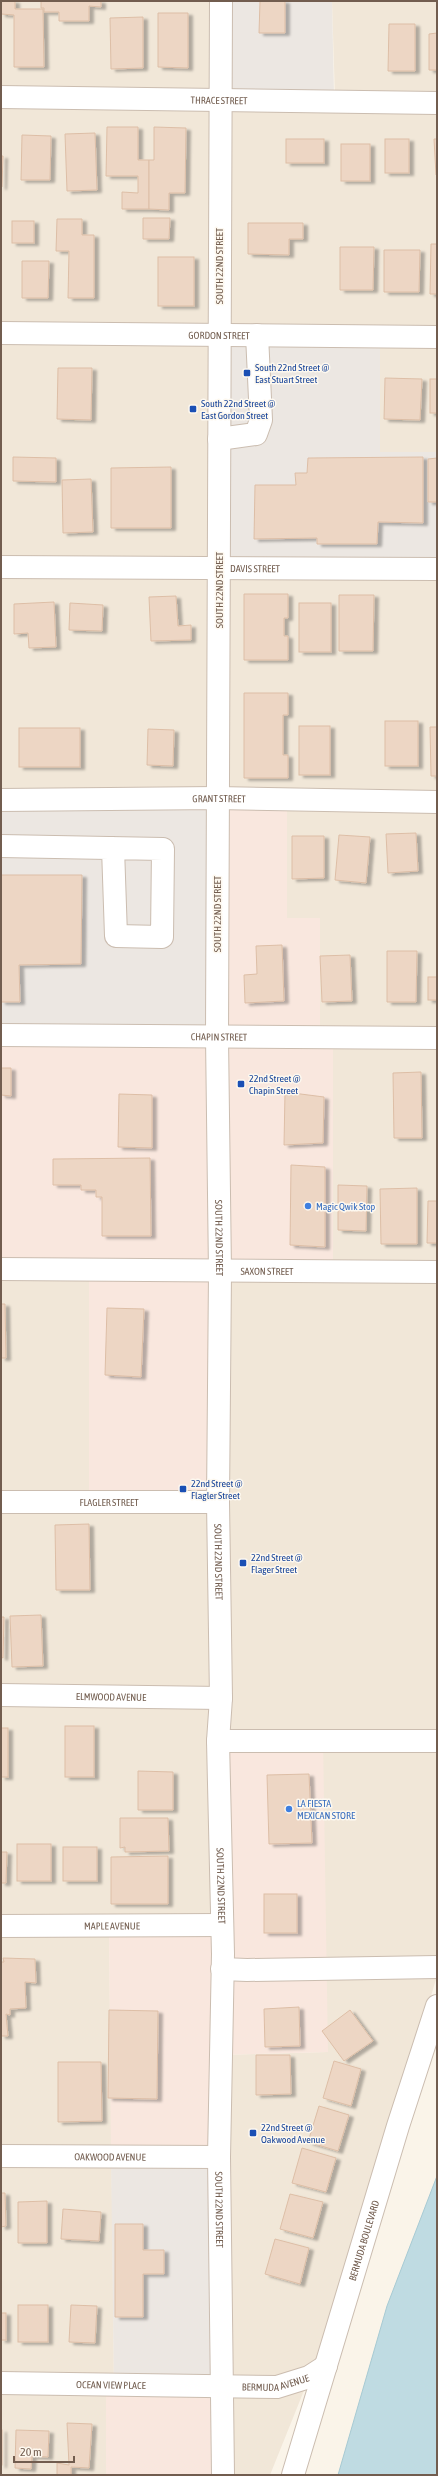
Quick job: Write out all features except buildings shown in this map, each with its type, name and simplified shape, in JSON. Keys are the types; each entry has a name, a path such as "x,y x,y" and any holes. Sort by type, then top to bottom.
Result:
{"street":[{"name":"SOUTH 22ND STREET","path":"220,1 217,1037 220,1272 218,1502 221,1698 218,1741 222,1925 219,2157 223,2475"},
{"name":"THRACE STREET","path":"1,97 437,103"},
{"name":"GORDON STREET","path":"1,332 437,337"},
{"path":"219,439 256,434 261,420 257,335"},
{"name":"DAVIS STREET","path":"1,567 437,569"},
{"name":"GRANT STREET","path":"1,800 217,798 437,802"},
{"path":"1,846 113,848"},
{"name":"CHAPIN STREET","path":"1,1035 437,1038"},
{"name":"SAXON STREET","path":"1,1269 220,1272 437,1272"},
{"name":"FLAGLER STREET","path":"1,1502 218,1502"},
{"name":"ELMWOOD AVENUE","path":"1,1695 221,1698"},
{"path":"218,1741 437,1741"},
{"name":"MAPLE AVENUE","path":"1,1926 222,1925"},
{"path":"222,1969 247,1970 437,1966"},
{"name":"BERMUDA BOULEVARD","path":"293,2475 398,2126 437,2006"},
{"name":"OAKWOOD AVENUE","path":"1,2156 219,2157"},
{"name":"BERMUDA AVENUE","path":"221,2385 278,2387 309,2377 326,2366"},
{"name":"OCEAN VIEW PLACE","path":"1,2383 221,2385"}],"shaded area":[{"path":"1,1 220,1 335,97 332,1 437,1 437,452 380,452 380,336 1,331"},
{"path":"220,1 332,1 334,96 217,100"},
{"path":"1,333 215,336 213,794 1,797"},
{"path":"217,336 380,336 380,452 437,452 437,568 217,566"},
{"path":"217,566 437,568 437,800 214,797"},
{"path":"216,798 216,1036 1,1033 1,799"},
{"path":"218,799 287,799 287,918 320,918 320,1032 218,1032"},
{"path":"287,799 437,808 437,1976 338,2306 270,2475 222,2475 218,2055 328,2052 226,1733 221,1270 320,1032 287,918"},
{"path":"1,1032 333,1037 333,1270 221,1270 218,1508 89,1505 89,1267 1,1267"},
{"path":"1,1267 89,1267 218,1508 221,1923 1,1926"},
{"path":"323,1738 328,2052 218,2055 218,2156 111,2156 109,1928 217,1926 216,1741"},
{"path":"1,1928 109,1928 114,2389 106,2389 106,2475 1,2475"},
{"path":"111,2156 218,2156 218,2386 114,2389"},
{"path":"106,2389 216,2389 217,2475 106,2475"}],"water":[{"path":"437,2176 437,2475 338,2475 387,2306"}],"place":[{"name":"South 22nd Street @ East Stuart Street","path":"247,373"},
{"name":"South 22nd Street @ East Gordon Street","path":"193,409"},
{"name":"22nd Street @ Chapin Street","path":"241,1084"},
{"name":"Magic Qwik Stop","path":"308,1206"},
{"name":"22nd Street @ Flagler Street","path":"183,1489"},
{"name":"22nd Street @ Flager Street","path":"243,1563"},
{"name":"LA FIESTA MEXICAN STORE","path":"289,1809"},
{"name":"22nd Street @ Oakwood Avenue","path":"253,2133"}]}
